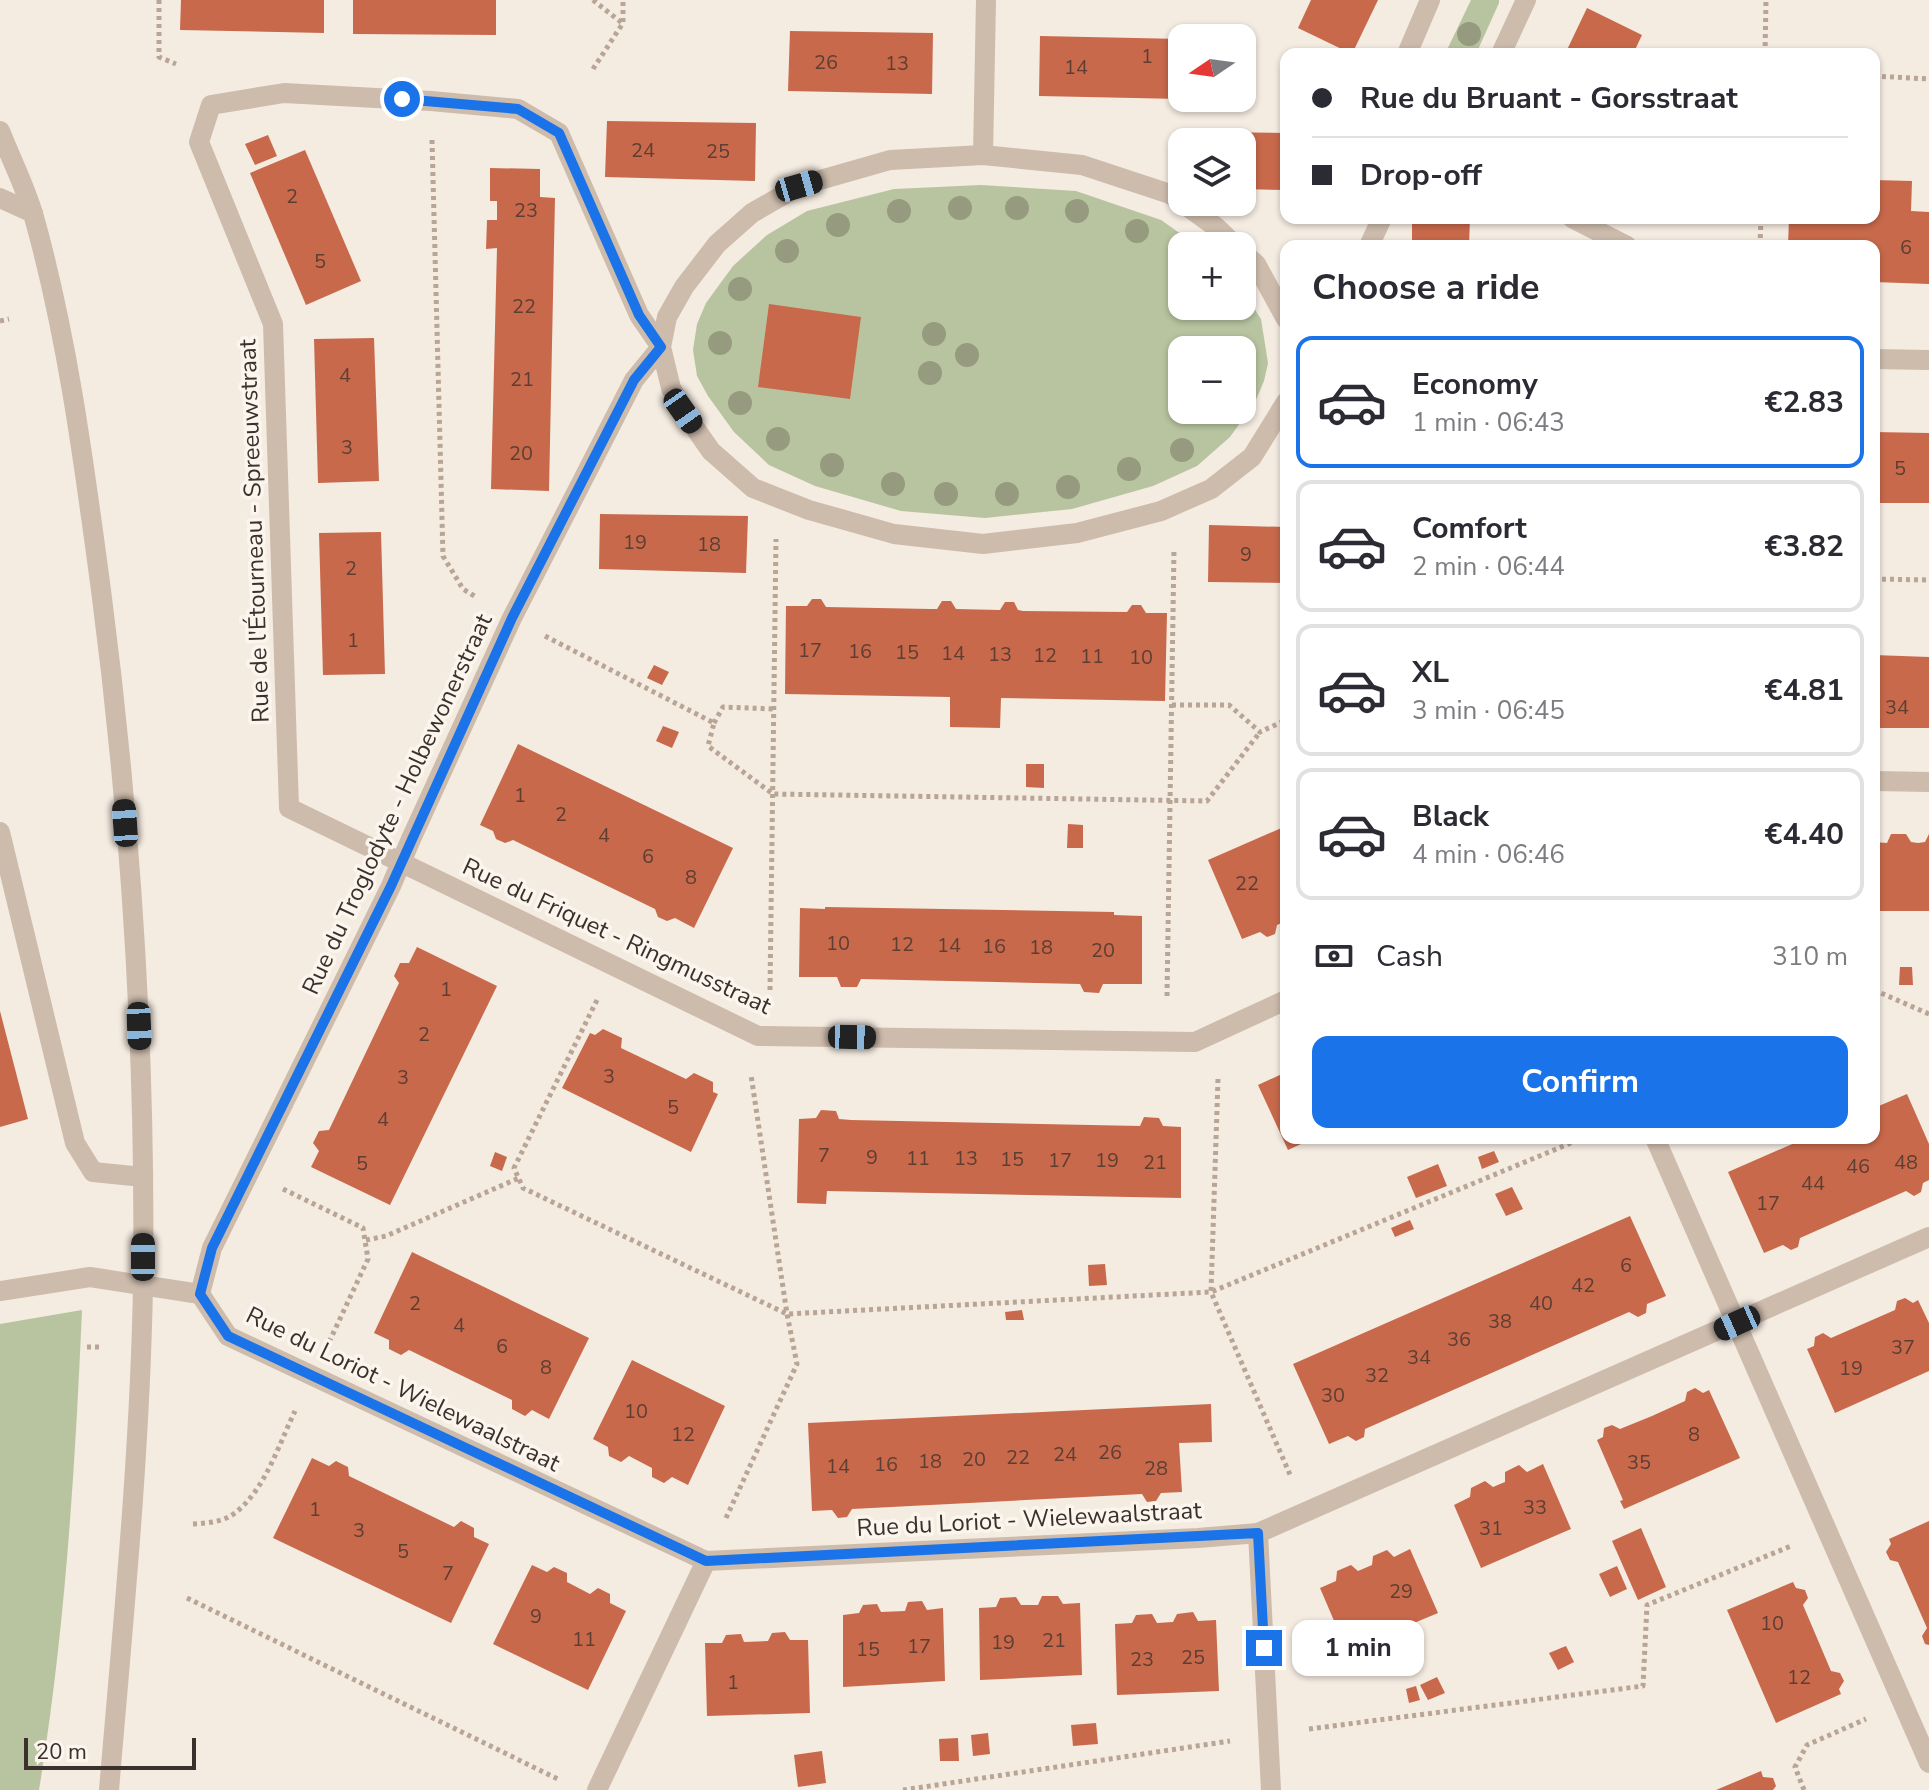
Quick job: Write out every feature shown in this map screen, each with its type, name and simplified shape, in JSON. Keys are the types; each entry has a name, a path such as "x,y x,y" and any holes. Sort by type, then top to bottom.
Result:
{"street":[{"path":"983,155 986,0"},
{"path":"1410,48 1430,0"},
{"path":"1504,48 1526,0"},
{"name":"Rue de l'Étourneau - Spreeuwstraat","path":"400,864 289,808 273,324 199,142 211,105 284,93 431,101"},
{"path":"431,101 518,109 559,133 639,315 661,347 671,388 683,411 711,451 753,488 809,510 894,534 983,544 1077,533 1161,511 1211,489 1252,457 1280,412"},
{"path":"0,131 33,213 68,359 116,707 138,996 143,1284 128,1561 109,1790"},
{"path":"661,347 667,317 684,287 717,244 764,206 799,186 890,160 983,155 1082,165 1170,194 1221,232"},
{"path":"0,198 33,213"},
{"path":"1584,224 1615,240"},
{"path":"1256,264 1280,308"},
{"name":"Rue du Troglodyte - Holbewonerstraat","path":"200,1294 212,1248 400,864 512,618 634,380 661,347"},
{"path":"1880,359 1929,360"},
{"path":"1880,781 1929,782"},
{"path":"0,832 75,1143 93,1172 143,1177"},
{"name":"Rue du Friquet - Ringmusstraat","path":"400,864 758,1036 1195,1042 1280,1003"},
{"path":"1658,1144 1929,1763"},
{"name":"Rue du Loriot - Wielewaalstraat","path":"200,1294 228,1336 706,1561 1258,1533 1929,1237"},
{"path":"0,1291 90,1277 200,1294"},
{"path":"1258,1533 1271,1790"},
{"path":"597,1790 706,1561"}],"path":[{"path":"159,0 159,57 176,64"},
{"path":"593,0 623,23"},
{"path":"593,69 623,23 623,0"},
{"path":"1765,48 1766,0"},
{"path":"1880,76 1929,79"},
{"path":"431,101 443,556 463,589 484,602"},
{"path":"0,321 9,319"},
{"path":"770,990 776,524"},
{"path":"1167,996 1175,536"},
{"path":"1880,579 1929,580"},
{"path":"538,632 714,723"},
{"path":"1172,705 1229,705 1260,732"},
{"path":"774,709 723,707 714,723 708,746 773,794 1207,801 1260,732 1280,723"},
{"path":"602,989 514,1168 523,1188 787,1314 1211,1292 1569,1144"},
{"path":"1880,993 1929,1014"},
{"path":"726,1518 797,1364 750,1067"},
{"path":"1218,1079 1211,1292 1297,1492"},
{"path":"366,1240 386,1236 519,1178"},
{"path":"275,1185 363,1228 368,1259 323,1354"},
{"path":"193,1524 215,1522 234,1514 256,1492 299,1403"},
{"path":"1308,1729 1643,1686 1647,1605 1803,1541"},
{"path":"187,1598 571,1785"},
{"path":"1804,1790 1795,1767 1807,1745 1879,1713"},
{"path":"903,1790 1245,1738"}],"green space":[{"path":"1471,0 1499,0 1479,48 1448,48"},
{"path":"981,185 1076,191 1161,220 1178,232 1168,232 1168,320 1256,320 1256,311 1261,319 1268,363 1264,381 1256,400 1256,336 1168,336 1168,424 1239,424 1230,437 1197,466 1153,486 1072,509 985,518 901,511 815,486 769,465 734,432 697,376 693,350 697,324 706,303 733,266 767,235 807,211 894,189"},
{"path":"82,1310 68,1551 56,1671 39,1790 0,1790 0,1324"}],"building":[{"path":"181,0 324,0 324,33 180,30"},
{"path":"353,0 496,0 496,35 353,34"},
{"path":"1311,0 1378,0 1355,48 1340,48 1298,28"},
{"path":"1587,8 1642,35 1636,48 1568,48"},
{"path":"790,31 933,33 932,94 788,91"},
{"path":"1040,36 1168,39 1168,99 1039,96"},
{"path":"607,121 756,123 755,181 605,177"},
{"path":"1256,133 1280,133 1280,190 1256,189"},
{"path":"268,135 277,156 255,165 245,144"},
{"path":"305,150 361,281 306,305 250,173"},
{"path":"490,168 540,169 540,197 555,198 549,491 491,489 497,248 486,249 487,220 497,220 497,201 490,201"},
{"path":"1880,180 1912,181 1911,211 1929,212 1929,284 1880,282 1880,240 1788,240 1789,224 1880,224"},
{"path":"1412,224 1470,224 1469,240 1412,240"},
{"path":"769,304 861,317 850,399 758,387"},
{"path":"374,338 379,481 318,483 314,339"},
{"path":"1880,432 1929,433 1929,503 1880,503"},
{"path":"600,514 748,516 746,573 599,569"},
{"path":"1209,525 1280,527 1280,583 1208,582"},
{"path":"381,532 385,674 323,675 319,533"},
{"path":"812,599 821,599 826,607 930,609 937,609 942,601 951,601 956,609 1000,610 1005,602 1014,602 1018,610 1023,611 1127,612 1132,605 1141,605 1146,613 1167,613 1165,701 1001,698 1000,728 950,727 950,697 785,694 786,606 807,606"},
{"path":"1880,655 1929,657 1929,728 1880,728"},
{"path":"654,665 669,672 662,685 647,678"},
{"path":"663,726 679,732 672,748 656,741"},
{"path":"518,744 733,848 694,928 675,918 667,921 658,917 655,909 513,840 505,843 496,839 493,831 480,825"},
{"path":"1026,764 1044,764 1044,788 1026,787"},
{"path":"1068,824 1083,825 1083,848 1067,848"},
{"path":"1280,829 1280,924 1275,934 1267,937 1260,932 1242,939 1208,860"},
{"path":"1891,834 1906,834 1911,842 1918,843 1925,842 1929,834 1929,911 1880,911 1880,842 1887,843"},
{"path":"800,908 1114,912 1114,915 1142,916 1142,984 1103,984 1099,993 1084,992 1080,984 861,979 857,987 841,987 837,977 799,977"},
{"path":"417,947 497,986 390,1205 311,1167 319,1151 313,1143 319,1131 329,1130 399,983 394,976 400,963 409,963"},
{"path":"1900,967 1912,967 1913,985 1899,985"},
{"path":"0,1011 28,1119 0,1127"},
{"path":"603,1029 622,1038 621,1048 686,1079 694,1073 713,1082 713,1092 718,1094 691,1152 562,1088 590,1033 595,1035"},
{"path":"1280,1075 1280,1133 1258,1085"},
{"path":"1907,1094 1929,1144 1929,1180 1923,1183 1921,1192 1914,1196 1906,1191 1800,1238 1798,1247 1791,1250 1783,1245 1764,1253 1728,1172 1792,1144 1880,1144 1880,1105"},
{"path":"821,1110 836,1111 839,1119 851,1120 1140,1126 1144,1117 1159,1118 1163,1126 1181,1127 1181,1198 827,1191 826,1204 797,1203 799,1119 816,1118"},
{"path":"1285,1144 1301,1144 1288,1150"},
{"path":"1494,1151 1499,1162 1482,1169 1478,1157"},
{"path":"495,1152 507,1157 502,1171 490,1166"},
{"path":"1438,1164 1447,1186 1416,1198 1407,1177"},
{"path":"1512,1187 1523,1209 1506,1216 1495,1194"},
{"path":"1630,1216 1666,1296 1647,1304 1646,1313 1638,1317 1629,1312 1365,1429 1364,1437 1356,1441 1348,1436 1329,1444 1293,1364"},
{"path":"1410,1220 1414,1229 1395,1237 1391,1228"},
{"path":"412,1252 589,1338 549,1419 532,1410 525,1416 512,1409 512,1400 409,1350 401,1355 389,1349 389,1340 374,1333"},
{"path":"1105,1264 1107,1285 1089,1286 1088,1265"},
{"path":"1905,1298 1913,1303 1918,1300 1929,1323 1929,1371 1835,1413 1807,1349 1814,1346 1815,1337 1823,1333 1831,1338 1895,1310 1897,1301"},
{"path":"1022,1310 1024,1320 1006,1320 1005,1312"},
{"path":"632,1360 725,1406 688,1485 672,1477 664,1483 652,1477 652,1468 629,1456 621,1462 609,1456 608,1447 593,1439"},
{"path":"1695,1388 1703,1393 1709,1390 1740,1458 1624,1509 1597,1440 1603,1437 1604,1428 1612,1425 1620,1429 1652,1416 1685,1401 1687,1392"},
{"path":"1211,1404 1212,1442 1179,1443 1182,1492 1161,1493 1156,1501 1147,1502 1142,1494 852,1509 847,1517 838,1518 832,1510 812,1511 808,1423"},
{"path":"312,1458 329,1466 336,1461 348,1467 349,1476 454,1527 461,1521 474,1528 474,1537 489,1544 451,1623 273,1538"},
{"path":"1543,1464 1571,1529 1481,1568 1454,1505 1470,1497 1471,1488 1485,1481 1493,1487 1505,1482 1505,1472 1519,1465 1527,1472"},
{"path":"1929,1521 1929,1645 1925,1644 1922,1636 1927,1628 1898,1562 1890,1560 1886,1552 1891,1544 1889,1539"},
{"path":"1641,1528 1666,1587 1638,1600 1612,1541"},
{"path":"1410,1549 1438,1613 1347,1651 1320,1588 1336,1581 1337,1571 1351,1565 1358,1571 1372,1565 1373,1556 1387,1550 1394,1557"},
{"path":"532,1565 547,1572 554,1567 567,1573 567,1582 590,1594 598,1588 610,1594 610,1603 626,1611 588,1690 493,1644"},
{"path":"1617,1566 1627,1589 1610,1597 1599,1574"},
{"path":"1793,1582 1796,1588 1805,1590 1808,1598 1803,1605 1831,1671 1840,1673 1844,1681 1839,1689 1841,1694 1776,1723 1727,1610"},
{"path":"1042,1596 1058,1596 1063,1604 1080,1603 1082,1675 980,1680 979,1608 996,1607 1000,1598 1016,1597 1021,1605 1038,1605"},
{"path":"922,1601 927,1610 943,1608 945,1681 843,1687 843,1615 859,1613 863,1605 877,1604 881,1612 905,1611 908,1602"},
{"path":"1193,1612 1198,1621 1216,1620 1219,1691 1117,1695 1115,1624 1132,1623 1136,1615 1152,1614 1157,1623 1173,1622 1177,1614"},
{"path":"785,1632 790,1640 808,1640 810,1713 707,1716 705,1643 722,1643 726,1635 741,1634 744,1642 768,1641 772,1633"},
{"path":"1566,1646 1574,1662 1558,1670 1549,1653"},
{"path":"1437,1677 1445,1693 1428,1700 1420,1685"},
{"path":"1416,1686 1420,1700 1409,1703 1406,1689"},
{"path":"1096,1723 1098,1744 1073,1746 1071,1725"},
{"path":"988,1733 990,1754 973,1756 971,1735"},
{"path":"958,1738 959,1761 940,1761 939,1739"},
{"path":"822,1751 826,1783 798,1787 794,1755"},
{"path":"1761,1771 1763,1777 1773,1778 1776,1786 1773,1790 1716,1790"}],"route":[{"path":"402,99 518,109 559,133 639,315 661,347 634,380 512,618 391,886 212,1248 200,1294 228,1336 706,1561 1258,1533 1264,1648"}]}
